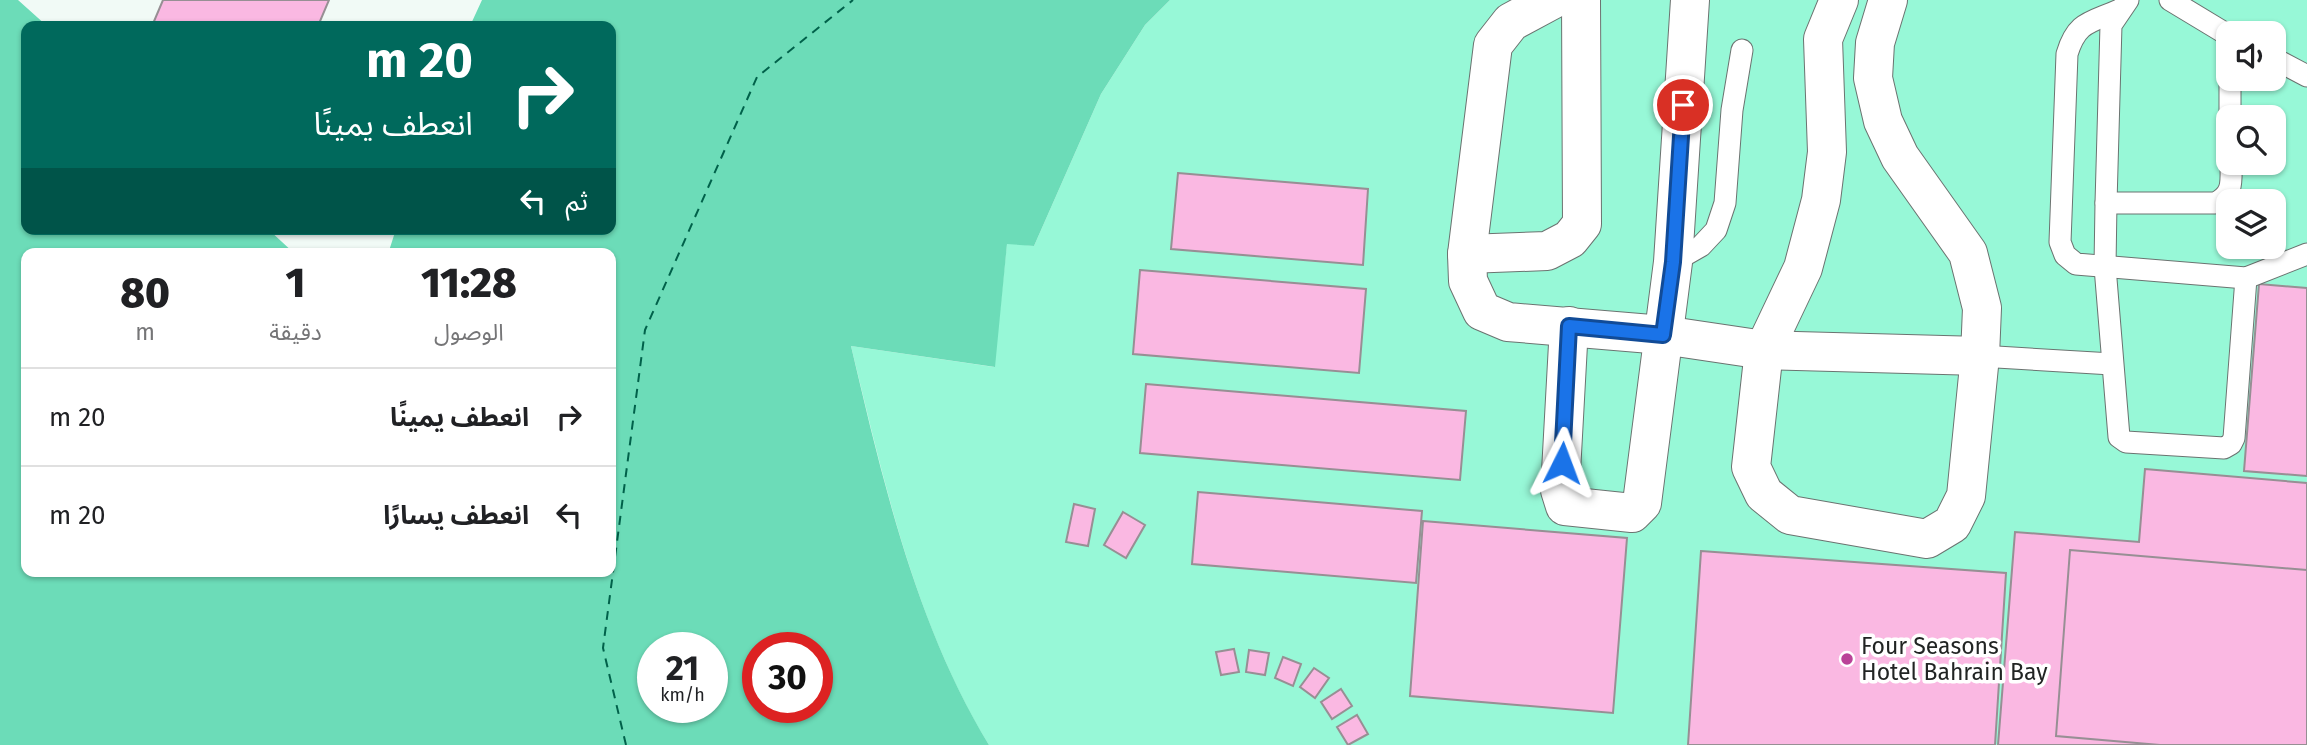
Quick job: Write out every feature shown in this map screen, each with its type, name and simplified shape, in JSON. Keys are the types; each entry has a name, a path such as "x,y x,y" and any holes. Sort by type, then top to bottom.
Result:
{"street":[{"path":"1552,0 1511,22 1493,45 1467,254 1468,281 1482,311 1508,322 1663,335 1764,350 1980,356"},
{"path":"1467,254 1547,251 1570,239 1582,224 1581,0"},
{"path":"1569,326 1560,490 1565,506 1632,513 1642,503 1673,262 1690,0"},
{"path":"1839,0 1823,39 1827,152 1821,200 1803,268 1764,350 1751,467 1764,494 1790,515 1927,539 1952,524 1966,496 1982,309 1968,253 1900,157 1883,121 1873,78 1875,43 1888,0"}],"lane":[{"path":"2170,0 2216,27"},
{"path":"2124,5 2110,25 2105,267 2119,437 2126,442 2224,447 2231,444 2234,438 2246,278"},
{"path":"2124,5 2084,25 2073,34 2067,54 2060,242 2064,255 2076,264 2246,278 2307,254"},
{"path":"1673,262 1701,246 1709,238 1716,229 1725,203 1732,110 1742,50"},
{"path":"2286,65 2307,76"},
{"path":"2106,203 2215,203 2227,196 2231,187 2231,175"},
{"path":"1980,356 2112,364"}],"shaded area":[{"path":"0,0 18,0 41,21 21,21 21,235 274,235 289,248 21,248 21,577 616,577 616,248 390,248 394,235 616,235 616,21 472,21 482,0 1170,0 1145,25 1101,94 1034,246 1007,244 995,367 851,346 889,500 905,552 941,651 963,699 989,745 0,745"},
{"path":"1170,0 2307,0 2307,745 989,745 963,699 922,601 890,500 851,346 994,367 1007,243 1034,246 1101,94 1145,25"}],"building":[{"path":"163,0 329,0 320,21 154,21"},
{"path":"1178,173 1368,189 1363,265 1171,249"},
{"path":"1140,270 1366,289 1359,373 1133,354"},
{"path":"2259,284 2307,288 2307,476 2244,471"},
{"path":"1146,384 1466,411 1460,480 1140,453"},
{"path":"2145,469 2307,483 2307,745 1998,745 2015,532 2139,542"},
{"path":"1198,492 1422,511 1416,583 1192,564"},
{"path":"1074,504 1095,509 1088,546 1066,542"},
{"path":"1123,512 1145,525 1126,558 1104,545"},
{"path":"1423,521 1627,538 1613,713 1410,696"},
{"path":"2070,550 2307,570 2307,745 2160,745 2056,736"},
{"name":"Four Seasons Hotel Bahrain Bay","path":"1701,551 2006,573 1995,745 1688,745"},
{"path":"1234,649 1239,672 1221,675 1216,652"},
{"path":"1249,650 1269,653 1265,675 1246,672"},
{"path":"1283,657 1301,664 1293,686 1275,678"},
{"path":"1314,668 1329,678 1315,698 1300,687"},
{"path":"1341,689 1352,706 1332,719 1321,702"},
{"path":"1357,715 1368,734 1348,745 1337,727"}],"ferry route":[{"path":"616,550 645,330 757,77 853,0"},
{"path":"612,577 603,648 626,745"}],"place":[{"name":"Four Seasons Hotel Bahrain Bay","path":"1847,659"}],"route":[{"path":"1562,463 1569,326 1663,335 1673,262 1683,105"}]}
